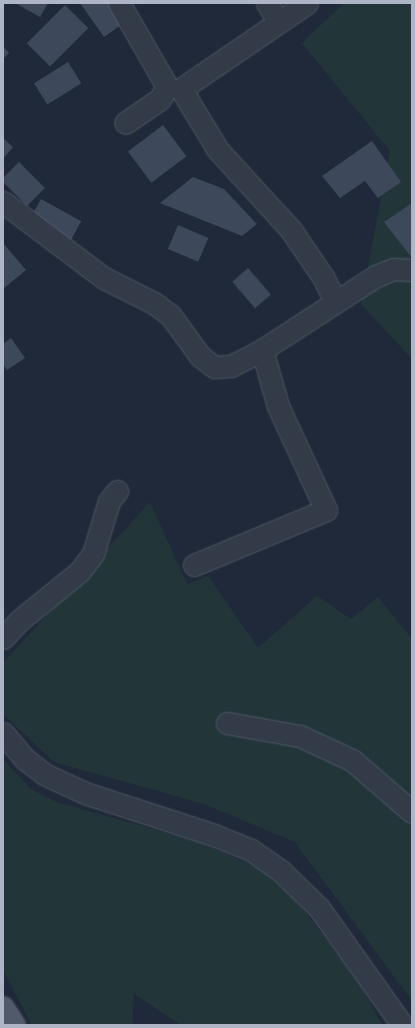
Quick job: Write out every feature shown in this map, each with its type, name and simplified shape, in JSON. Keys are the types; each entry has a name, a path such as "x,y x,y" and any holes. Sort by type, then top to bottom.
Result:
{"main road":[{"path":"3,1008 14,1025"}],"street":[{"path":"119,3 174,88 218,150 291,230 323,277 335,301"},
{"path":"267,3 279,22"},
{"path":"124,123 174,88 307,3"},
{"path":"3,202 104,278 154,303 171,316 200,356 214,367 231,366 262,350 335,301 370,280 393,269 412,270"},
{"path":"194,565 326,510 278,406 262,350"},
{"path":"3,638 20,620 80,571 93,554 110,501 117,491"},
{"path":"228,723 300,736 352,760 412,812"},
{"path":"3,733 26,760 46,775 85,793 214,835 251,850 281,871 319,908 402,1025"}],"green space":[{"path":"344,3 412,3 412,359 361,304 390,151 302,43"},
{"path":"150,502 187,584 208,576 258,648 317,596 351,619 378,597 412,639 412,1001 295,842 204,804 54,762 3,714 3,663"},
{"path":"3,759 31,789 56,802 196,841 259,868 296,900 359,982 382,1025 181,1025 134,994 132,1025 32,1025 3,970"}],"building":[{"path":"15,3 48,3 40,17"},
{"path":"80,3 111,3 125,22 104,37"},
{"path":"65,5 88,28 50,67 27,43"},
{"path":"3,46 9,53 3,59"},
{"path":"68,62 81,83 47,104 34,83"},
{"path":"163,125 186,156 151,183 128,151"},
{"path":"3,138 13,147 3,159"},
{"path":"372,141 401,182 378,198 365,181 340,198 322,176"},
{"path":"19,162 45,188 27,206 3,182 3,178"},
{"path":"193,177 224,189 257,224 242,236 160,203"},
{"path":"41,199 81,221 71,240 31,217"},
{"path":"412,203 412,258 384,222"},
{"path":"178,225 208,238 198,262 168,249"},
{"path":"3,243 26,270 3,289"},
{"path":"248,268 271,294 255,308 232,282"},
{"path":"11,338 25,358 7,370 3,364 3,344"}]}
